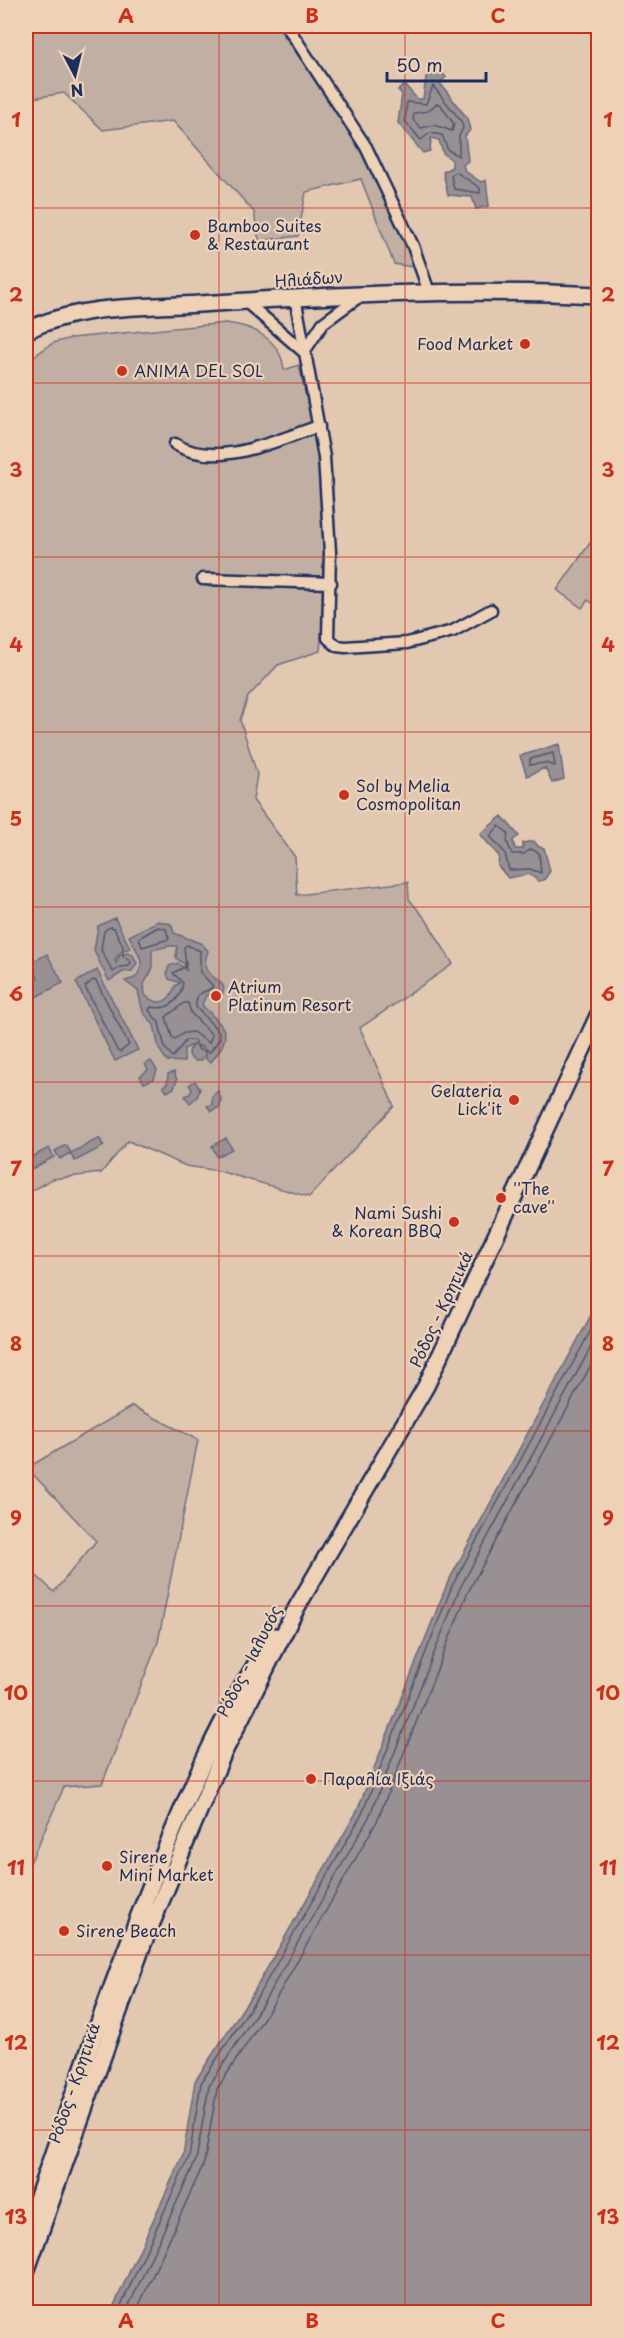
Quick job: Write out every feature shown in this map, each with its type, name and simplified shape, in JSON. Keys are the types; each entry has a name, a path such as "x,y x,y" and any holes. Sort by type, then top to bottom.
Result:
{"main road":[{"name":"Ηλιάδων","path":"26,331 46,321 84,312 296,297 429,292 598,295"},
{"name":"Ρόδος - Κρητικά","path":"297,1607 426,1386 598,1016"},
{"name":"Ρόδος - Ιαλυσός","path":"158,1907 223,1754 297,1607"},
{"name":"Ρόδος - Ιαλυσός","path":"129,1939 172,1833 220,1727 249,1671 297,1607"},
{"name":"Ρόδος - Κρητικά","path":"26,2272 158,1907"},
{"name":"Ρόδος - Κρητικά","path":"26,2230 129,1939"}],"street":[{"path":"287,26 366,147 413,246 429,292"},
{"path":"304,352 323,323 365,293"},
{"path":"296,297 324,457 331,583 328,638 337,646 407,643 453,630 491,610"},
{"path":"245,301 304,352"},
{"path":"174,444 187,452 214,454 257,447 319,426"},
{"path":"203,579 331,583"}],"shaded area":[{"path":"26,26 277,26 362,144 425,269 394,264 361,179 306,192 298,236 259,241 254,212 173,121 103,130 64,93 26,99"},
{"path":"226,323 246,327 264,336 277,350 284,370 299,365 316,442 327,573 320,651 278,665 248,697 240,720 257,774 253,800 295,857 297,895 408,882 409,899 427,921 453,964 360,1028 394,1106 309,1197 219,1171 186,1166 128,1141 101,1173 52,1179 26,1194 26,362 53,343 71,338"},
{"path":"595,536 598,539 598,607 588,600 582,608 557,590"},
{"path":"132,1406 198,1440 158,1642 102,1784 64,1787 26,1872 26,1566 54,1592 96,1541 27,1468"}],"water":[{"path":"438,69 446,77 440,83 467,118 470,130 465,136 468,161 463,165 465,171 481,182 486,180 489,206 476,209 472,197 448,195 443,172 452,167 452,160 443,153 439,140 431,138 430,151 423,153 398,123 402,94 398,90 405,85 417,99 423,99 426,77"},
{"path":"559,744 564,779 552,783 545,768 527,776 520,756"},
{"path":"502,816 519,836 513,840 515,849 523,849 523,843 534,841 539,847 544,848 550,871 544,880 538,881 529,874 508,878 498,866 499,856 480,834"},
{"path":"115,918 130,948 121,952 115,959 116,963 120,955 127,953 133,955 137,963 132,971 123,972 109,981 94,951 98,926"},
{"path":"158,921 171,924 174,933 202,944 208,951 205,962 207,969 220,982 223,992 218,1001 212,995 206,995 202,1005 222,1026 225,1038 223,1045 210,1063 206,1059 205,1049 194,1044 184,1049 184,1062 167,1061 159,1049 154,1025 143,1012 138,991 125,981 135,978 141,967 140,957 129,936","holes":["177,946 176,958 184,964 187,971 178,963 169,966 167,973 169,979 180,983 175,986 167,999 154,1001 145,995 144,984 152,970 152,950"]},
{"path":"47,954 63,983 26,1002 26,985 38,978 30,963"},
{"path":"97,970 138,1050 115,1061 76,982"},
{"path":"197,1045 205,1053 197,1061 189,1053"},
{"path":"151,1061 157,1070 154,1079 144,1083 140,1076 148,1070 145,1064"},
{"path":"174,1072 177,1080 174,1088 167,1092 163,1086 167,1084 168,1074"},
{"path":"195,1081 200,1089 197,1097 190,1103 185,1096 190,1094 192,1089 189,1085"},
{"path":"218,1091 221,1099 220,1107 211,1111 207,1106 212,1105 212,1096"},
{"path":"99,1138 104,1146 75,1161 70,1153 60,1159 55,1151 66,1145 71,1153"},
{"path":"226,1138 232,1149 217,1157 212,1146"},
{"path":"49,1148 54,1157 26,1172 26,1160"},
{"path":"598,1302 598,2312 111,2312 183,2155 195,2081 253,1993 357,1811 447,1584"}],"place":[{"name":"Bamboo Suites & Restaurant","path":"195,235"},
{"name":"Food Market","path":"525,344"},
{"name":"ANIMA DEL SOL","path":"122,371"},
{"name":"Sol by Melia Cosmopolitan","path":"344,795"},
{"name":"Atrium Platinum Resort","path":"216,996"},
{"name":"Gelateria Lick'it","path":"514,1100"},
{"name":"''The cave''","path":"501,1198"},
{"name":"Nami Sushi & Korean BBQ","path":"454,1222"},
{"name":"Παραλία Ιξιάς","path":"311,1779"},
{"name":"Sirene Mini Market","path":"107,1866"},
{"name":"Sirene Beach","path":"64,1931"}]}
